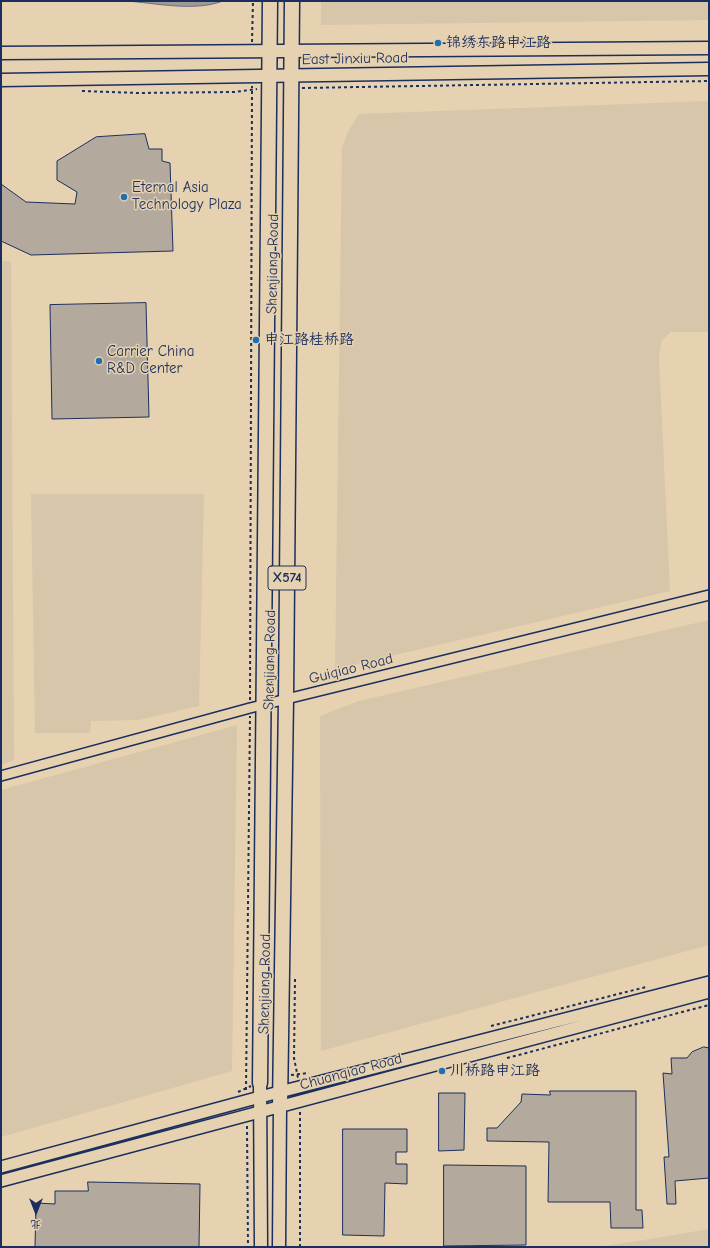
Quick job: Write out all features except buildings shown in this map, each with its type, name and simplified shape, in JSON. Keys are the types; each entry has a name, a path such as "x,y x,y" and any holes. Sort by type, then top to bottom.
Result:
{"main road":[{"name":"Shenjiang Road","path":"261,1247 256,706 270,5"},
{"name":"Shenjiang Road","path":"279,1247 286,699 292,5"},
{"name":"East Jinxiu Road","path":"1,53 709,48"},
{"name":"East Jinxiu Road","path":"1,80 252,76 268,82 292,82 709,69"}],"street":[{"name":"Guiqiao Road","path":"1,776 256,706 709,595"},
{"name":"Chuanqiao Road","path":"1,1182 246,1115 259,1111 280,1099 709,982"},
{"name":"Chuanqiao Road","path":"1,1167 260,1097 280,1099 709,992"}],"path":[{"path":"252,52 253,1"},
{"path":"246,1101 256,706 252,76"},
{"path":"292,82 709,81"},
{"path":"78,90 138,93 235,92 252,89 268,82"},
{"path":"246,1115 248,1247"}],"shaded area":[{"path":"126,1 223,1 200,6 175,6"},
{"path":"321,1 709,1 709,20 321,25"},
{"path":"709,101 709,332 671,332 661,341 659,358 670,591 335,669 342,147 348,132 359,114"},
{"path":"1,261 11,261 14,760 1,765"},
{"path":"31,494 204,494 199,706 138,720 91,721 90,733 35,733"},
{"path":"709,620 709,945 321,1051 320,716 359,701"},
{"path":"237,725 232,1071 1,1137 1,790"},
{"path":"709,1229 709,1247 597,1247 631,1242"}],"place":[{"name":"锦绣东路申江路","path":"438,43"},
{"name":"Eternal Asia Technology Plaza","path":"124,197"},
{"name":"申江路桂桥路","path":"256,340"},
{"name":"Carrier China R&D Center","path":"99,361"},
{"name":"川桥路申江路","path":"442,1071"}]}
